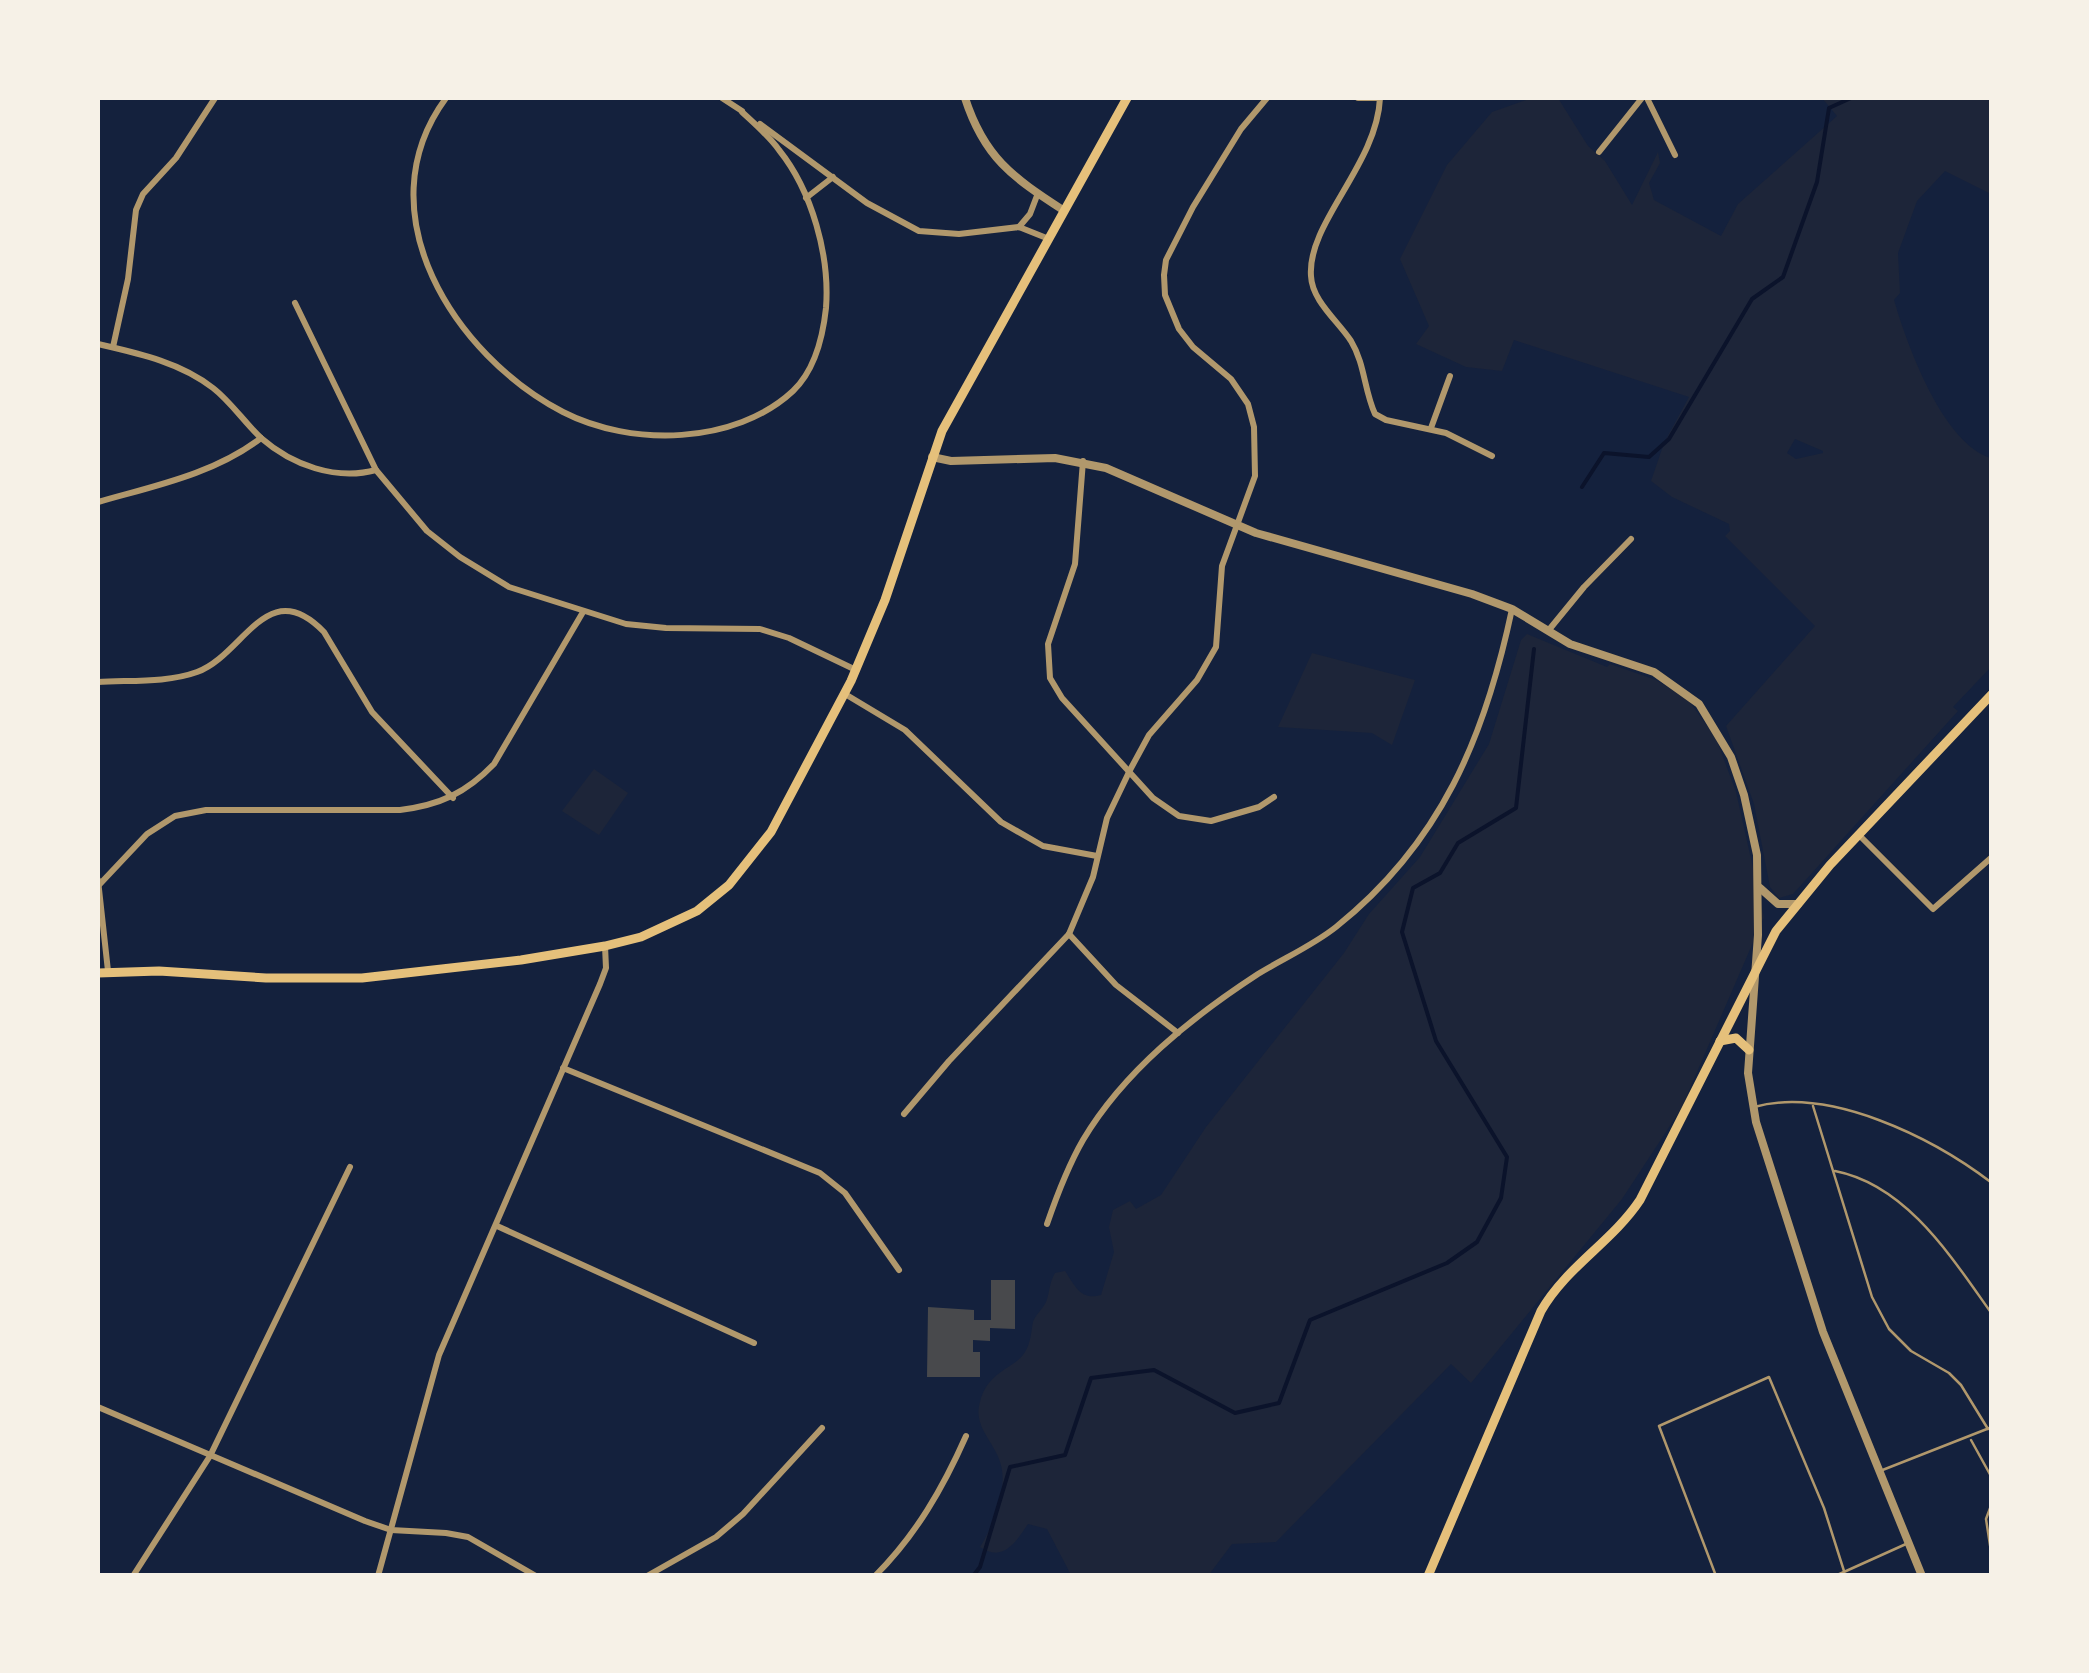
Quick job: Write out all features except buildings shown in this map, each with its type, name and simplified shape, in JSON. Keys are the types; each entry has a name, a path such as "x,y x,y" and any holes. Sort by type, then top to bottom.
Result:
{"main road":[{"path":"102,972 362,978 605,946 641,937 676,922 697,911 729,885 771,832 844,694 885,600 942,431 1127,98"},
{"path":"1428,1576 1541,1311 1568,1275 1614,1233 1635,1207 1774,935 1859,835 1992,694"},
{"path":"1720,1041 1736,1038 1749,1050"}],"street":[{"path":"113,348 126,292 136,210 143,194 176,158 215,98"},
{"path":"446,98 421,150 413,207 416,233 440,296 494,360 562,411 593,424 669,436 716,430 755,416 795,389 818,350 826,299 824,267 806,198 778,148 742,112"},
{"path":"722,98 867,202 919,231 959,234 1019,227 1050,239"},
{"path":"965,98 976,128 994,158 1063,210"},
{"path":"904,1114 1069,934 1084,903 1107,818 1130,770 1149,736 1211,660 1216,646 1222,566 1247,504 1255,476 1256,452 1248,404 1230,379 1179,328 1165,295 1164,275 1166,260 1193,207 1241,129 1267,98"},
{"path":"1358,98 1380,98 1380,113 1367,152 1315,247 1310,277 1315,292 1362,362 1375,414 1386,420 1430,428 1492,456"},
{"path":"1600,152 1645,98 1675,155"},
{"path":"806,198 834,177"},
{"path":"1019,227 1030,214 1038,193"},
{"path":"295,303 376,470 427,531 460,557 510,587 583,612 626,624 666,628 760,629 789,638 856,670"},
{"path":"98,344 181,368 212,387 261,438 303,464 327,472 362,474 376,470"},
{"path":"1430,428 1450,376"},
{"path":"98,502 187,476 240,454 261,438"},
{"path":"932,457 951,461 1083,461 1124,475 1236,526 1512,609 1570,644 1654,672 1700,704 1730,757 1744,795 1757,855 1756,969 1748,1082 1752,1108 1816,1311 1922,1576"},
{"path":"1083,461 1075,564 1052,628 1047,660 1050,678 1062,698 1153,798 1178,816 1195,820 1235,816 1274,797"},
{"path":"1548,632 1584,587 1632,540"},
{"path":"1047,1224 1084,1139 1117,1094 1178,1032 1259,974 1336,927 1404,860 1430,828 1474,744 1500,670 1512,609"},
{"path":"98,682 184,676 202,670 265,616 276,612 299,614 314,620 372,712 453,798"},
{"path":"102,972 98,883 147,834 175,816 206,810 400,810 453,798 476,783 494,764 583,612"},
{"path":"844,694 905,730 1000,822 1042,846 1097,856"},
{"path":"1859,835 1932,909 1992,856"},
{"path":"1759,886 1774,902 1798,904"},
{"path":"1069,934 1116,984 1178,1032"},
{"path":"378,1576 438,1355 600,984 606,968 605,946"},
{"path":"563,1068 820,1172 845,1193 900,1270"},
{"path":"133,1576 210,1456 350,1167"},
{"path":"496,1226 754,1342"},
{"path":"98,1407 391,1530 468,1537 536,1576"},
{"path":"647,1576 716,1536 743,1514 822,1428"},
{"path":"875,1576 900,1552 921,1523 966,1436"}],"lane":[{"path":"1752,1108 1774,1103 1814,1106 1874,1118 1926,1140 1992,1183"},
{"path":"1814,1106 1872,1297 1889,1329 1911,1350 1949,1373 1990,1428 1879,1472"},
{"path":"1832,1171 1862,1176 1924,1225 1992,1314"},
{"path":"1716,1576 1659,1426 1769,1378 1824,1508 1844,1571"},
{"path":"1970,1438 1992,1478"},
{"path":"1992,1503 1986,1519 1992,1558"},
{"path":"1834,1576 1908,1543"}],"shaded area":[{"path":"1532,98 1558,98 1632,205 1658,152 1660,163 1649,183 1654,200 1721,236 1738,204 1837,116 1822,98 1991,98 1991,194 1945,171 1917,201 1898,253 1900,293 1894,300 1918,366 1943,414 1957,434 1991,458 1991,667 1953,707 1958,711 1793,894 1779,898 1770,887 1754,804 1726,726 1815,626 1725,536 1730,531 1729,524 1672,497 1651,481 1664,443 1689,397 1514,340 1502,371 1466,367 1416,344 1429,326 1400,259 1447,165 1492,112","holes":["1795,439 1823,451 1796,459 1787,453"]},
{"path":"1527,634 1607,667 1610,664 1656,680 1689,701 1716,738 1736,792 1764,917 1681,1109 1622,1199 1471,1383 1451,1364 1276,1542 1232,1544 1208,1576 1071,1575 1047,1529 1028,1524 1002,1552 980,1547 995,1516 1003,1481 999,1459 979,1418 984,1391 1025,1352 1033,1322 1046,1302 1055,1273 1065,1271 1083,1294 1101,1295 1114,1252 1109,1227 1113,1210 1130,1201 1136,1209 1161,1195 1206,1127 1344,953 1369,914 1420,857 1489,744 1521,640"},
{"path":"1312,653 1415,680 1392,745 1372,733 1278,727"},
{"path":"594,769 628,793 599,835 562,811"}],"waterway":[{"path":"1582,487 1604,453 1649,457 1669,439 1752,299 1783,277 1817,182 1829,108 1851,98"},
{"path":"973,1576 980,1567 1010,1467 1065,1455 1091,1378 1154,1370 1235,1413 1279,1403 1310,1320 1447,1263 1477,1242 1501,1198 1507,1157 1436,1041 1402,932 1413,888 1440,873 1458,843 1516,808 1534,649"}]}
